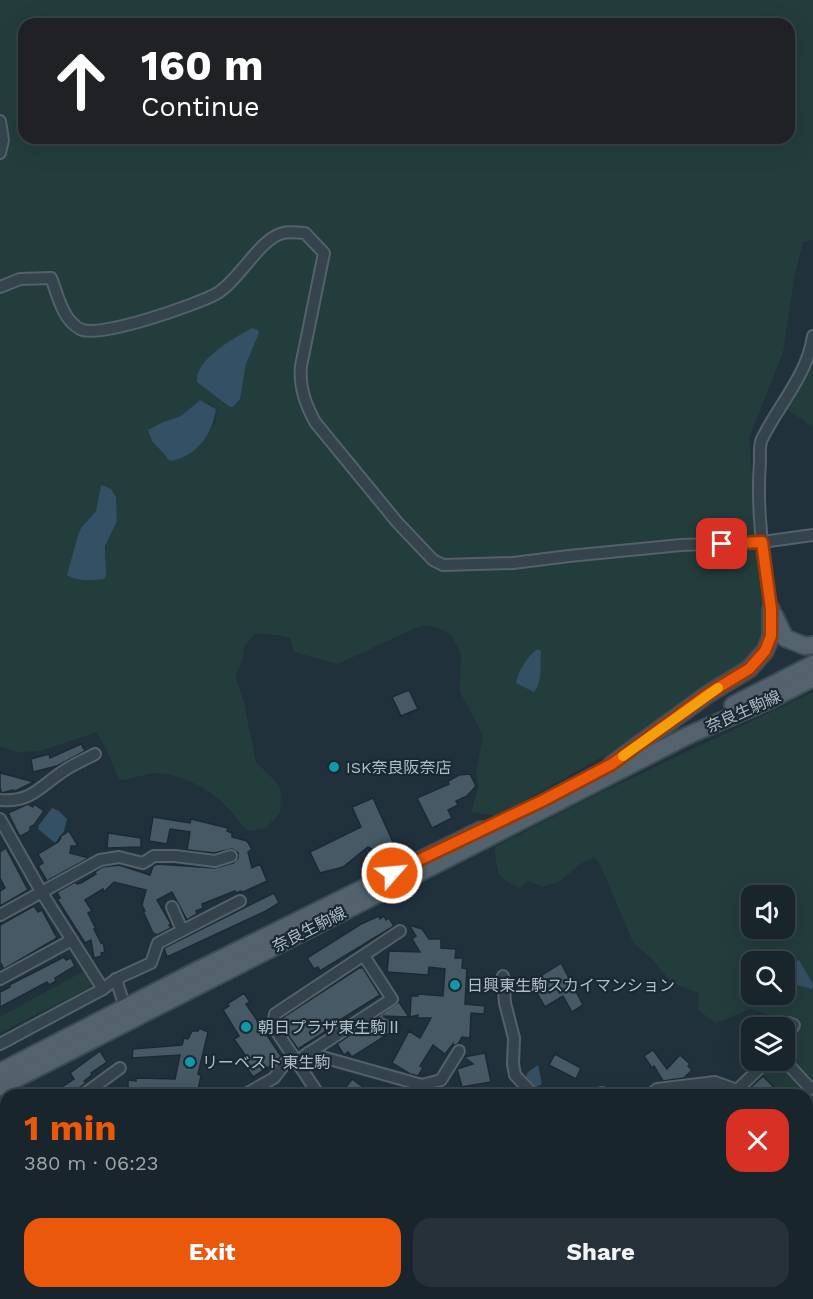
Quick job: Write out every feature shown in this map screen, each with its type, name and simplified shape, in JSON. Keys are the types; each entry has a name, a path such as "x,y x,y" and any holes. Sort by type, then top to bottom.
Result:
{"main road":[{"path":"771,609 785,638 794,643 813,645"},
{"path":"612,764 708,694 749,669 765,651 771,636 771,609"},
{"name":"奈良生駒線","path":"0,1072 194,972 542,801 813,664"},
{"name":"奈良生駒線","path":"0,1087 691,734 770,700 813,678"}],"street":[{"path":"0,121 3,140 0,153"},
{"path":"0,287 20,279 51,278 66,317 80,329 95,332 126,326 216,294 239,275 271,238 285,232 305,233 324,253 299,381 306,406 315,422 397,522 433,560 443,565 513,563 569,555 681,545 762,542 813,535"},
{"path":"771,609 762,542 758,478 761,441 804,369 811,351 813,336"},
{"path":"0,800 15,801 43,788 62,772 95,754"},
{"path":"1,822 42,893 103,989"},
{"path":"0,915 100,860 119,857 143,863 154,856 175,856 215,861 231,856"},
{"path":"0,1044 103,989 116,979 151,963 158,943 240,901"},
{"path":"172,907 182,930"},
{"path":"315,1089 273,1026 275,1014 400,931"},
{"path":"0,979 72,940"},
{"path":"255,1089 274,1078 294,1058 308,1053 392,999 364,956"},
{"path":"503,976 505,1003 513,1029 513,1064 516,1075 526,1089"},
{"path":"116,979 122,998"},
{"path":"308,1053 422,1085 441,1080 459,1051"},
{"path":"91,1089 120,1068"},
{"path":"743,1089 758,1071"},
{"path":"794,1071 811,1089 813,1087"},
{"path":"657,1089 715,1082 730,1089"}],"green space":[{"path":"0,0 813,0 813,240 803,242 794,279 783,352 749,438 765,626 748,662 639,736 498,816 471,812 479,785 476,774 483,735 460,692 461,653 451,635 439,628 426,625 338,664 294,652 290,638 255,633 244,648 242,662 235,676 244,703 256,762 276,782 281,791 280,813 266,828 249,831 216,797 180,777 155,773 119,780 97,732 40,751 17,752 0,746","holes":["248,330 259,333 246,364 240,399 220,348","200,400 213,406 217,411 215,423 199,446 166,458 152,441 149,430 163,422 182,416","100,487 116,497 117,521 106,541 106,568 95,580 71,578 78,535 96,511"]},
{"path":"813,365 813,427 785,408"},
{"path":"813,692 813,1089 744,1089 747,1071 795,1071 795,1017 777,1017 751,1009 716,1023 698,1010 699,993 672,983 654,961 633,942 599,862 594,857 579,865 559,882 541,887 528,880 520,888 506,881 499,873 495,847 600,793"},
{"path":"84,971 92,982 90,987 0,1033 0,1017"}],"water":[{"path":"252,328 258,330 259,333 246,364 240,399 233,407 230,407 197,382 198,373 202,365 217,350"},
{"path":"200,400 216,409 211,427 202,443 188,455 170,461 152,441 148,430 181,416"},
{"path":"101,485 111,489 116,497 117,521 105,546 106,576 104,579 75,579 67,575 78,535 96,511"},
{"path":"537,649 541,651 540,673 539,683 534,692 516,683 524,664"},
{"path":"52,808 67,819 64,831 55,843 38,829"},
{"path":"799,960 813,984 812,989 795,984 795,963"},
{"path":"538,1065 542,1084 532,1089 526,1079 527,1073"}],"building":[{"path":"409,690 418,709 401,716 392,697"},
{"path":"81,744 85,751 57,766 33,772 31,759 49,754 50,758"},
{"path":"0,773 34,782 13,792 13,790 2,793"},
{"path":"470,774 476,786 467,796 456,801 458,805 448,810 452,818 432,828 417,798 449,784 448,781 459,775"},
{"path":"373,798 393,842 375,851 368,847 343,867 320,873 310,852 361,827 352,807"},
{"path":"28,804 33,807 34,804 44,811 30,827 30,831 21,836 8,813"},
{"path":"153,817 190,823 191,819 228,828 227,831 232,833 232,837 247,841 252,849 248,852 252,868 260,864 267,881 241,893 241,891 236,893 235,891 202,904 203,908 187,920 172,892 157,900 171,928 157,935 153,933 143,911 145,911 142,905 146,890 114,882 104,892 103,889 85,900 92,911 88,913 101,943 103,942 105,952 101,953 102,956 94,958 91,940 85,943 57,899 60,898 57,892 75,882 81,883 96,874 95,872 102,867 119,865 150,875 153,866 157,864 215,868 233,863 238,858 238,853 232,849 214,853 187,850 190,832 170,829 167,844 149,841"},
{"path":"69,831 78,846 71,846 70,853 89,858 47,881 38,866 43,863 38,854 58,842 60,837"},
{"path":"108,833 141,838 141,847 107,848"},
{"path":"6,848 28,890 0,906 0,891 5,888 0,878 0,852"},
{"path":"274,893 279,903 266,911 167,957 164,948"},
{"path":"34,906 38,912 42,910 57,938 4,969 0,962 0,925"},
{"path":"379,916 380,919 384,916 386,920 389,918 394,926 320,971 318,967 314,969 307,958 361,924"},
{"name":"日興東生駒スカイマンション","path":"409,925 422,929 429,939 441,939 441,948 456,949 455,958 463,958 462,968 467,969 465,1004 485,1006 484,1014 471,1013 470,1038 462,1037 458,1044 453,1046 453,1044 445,1054 433,1045 420,1066 423,1068 418,1076 392,1063 409,1031 420,1038 431,1018 417,1018 418,1015 410,1017 411,996 418,996 418,994 443,996 445,969 429,967 428,975 387,972 389,951 420,952 412,939 416,936"},
{"path":"64,957 66,960 71,958 75,966 55,978 56,981 49,985 47,982 0,1007 0,992 10,987 9,985"},
{"path":"561,963 583,1005 572,1012 563,996 545,1007 537,993 533,995 526,985"},
{"path":"359,968 363,968 380,995 298,1049 281,1025 282,1018"},
{"name":"朝日プラザ東生駒Ⅱ","path":"244,993 250,1002 246,1004 281,1056 275,1063 253,1077 245,1065 248,1061 245,1055 234,1039 239,1036 223,1010 229,1006 227,1004"},
{"path":"399,1002 409,1017 383,1016 401,1026 352,1057 348,1052 344,1055 337,1044"},
{"name":"リーベスト東生駒","path":"199,1028 208,1032 198,1074 201,1076 198,1089 128,1089 128,1080 136,1081 136,1078 175,1079 180,1055 132,1058 133,1049 182,1045 184,1038 188,1039 192,1031 198,1031"},
{"path":"653,1050 667,1069 680,1055 690,1064 688,1066 692,1070 684,1078 663,1081 654,1066 652,1068 644,1056"},
{"path":"100,1051 107,1062 91,1073 92,1075 84,1081 86,1083 78,1089 58,1089 74,1079 70,1073"},
{"path":"485,1053 491,1082 462,1087 457,1069 473,1064 464,1057"},
{"path":"555,1054 581,1068 576,1079 549,1065"},
{"path":"763,1076 775,1089 751,1089"},
{"path":"352,1079 366,1089 344,1089"}],"slow traffic":[{"path":"623,756 718,688"}],"place":[{"name":"ISK奈良阪奈店","path":"334,767"},
{"name":"日興東生駒スカイマンション","path":"455,985"},
{"name":"朝日プラザ東生駒Ⅱ","path":"246,1027"},
{"name":"リーベスト東生駒","path":"190,1062"}],"route":[{"path":"392,873 542,801 612,764 708,694 749,669 765,651 771,636 771,609 762,542 722,544"}]}
